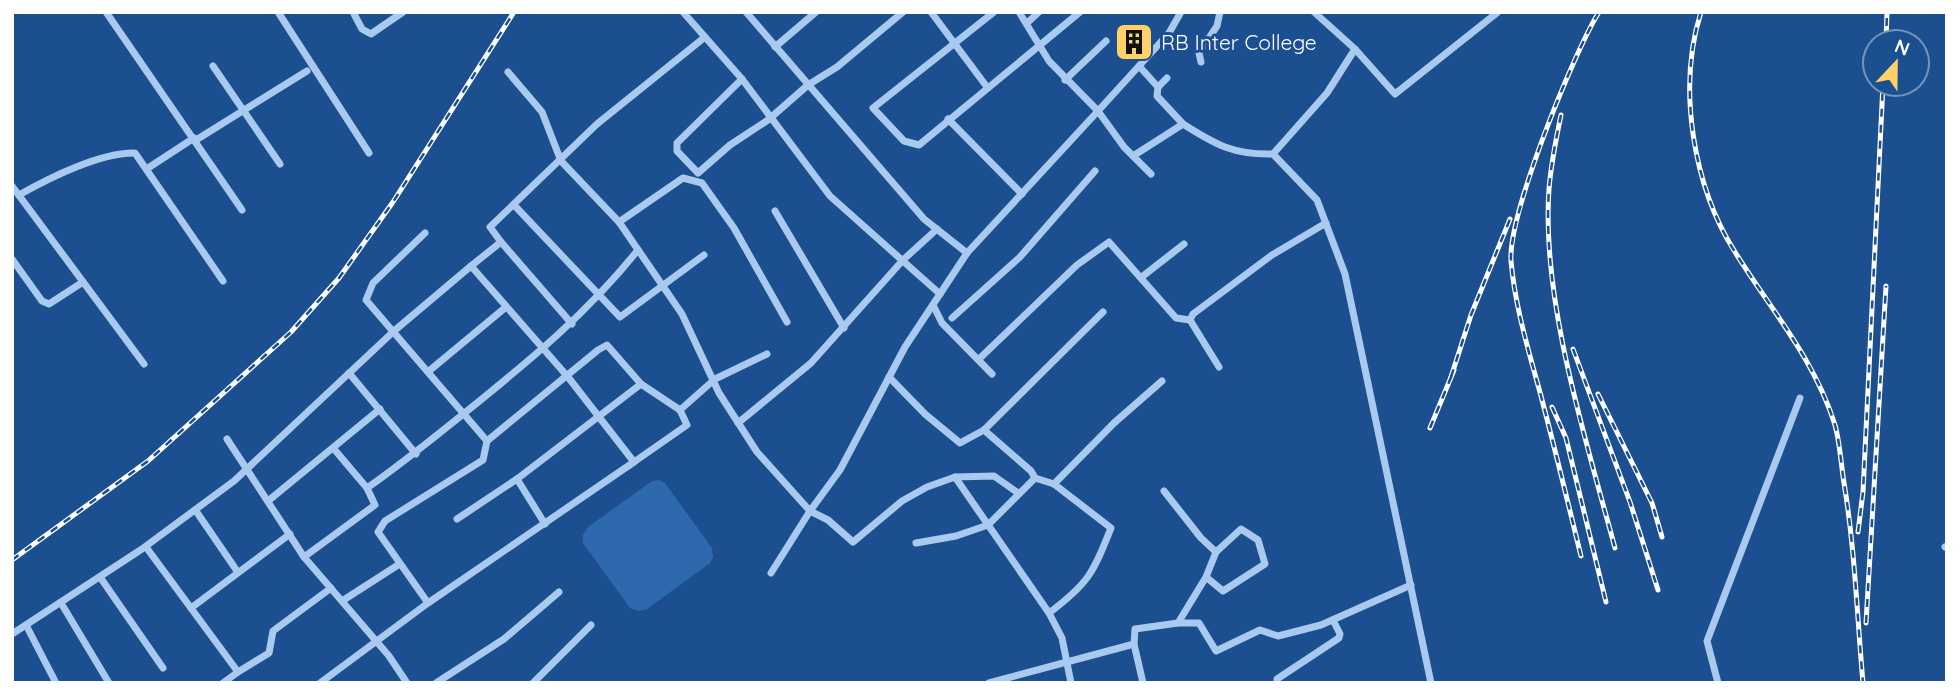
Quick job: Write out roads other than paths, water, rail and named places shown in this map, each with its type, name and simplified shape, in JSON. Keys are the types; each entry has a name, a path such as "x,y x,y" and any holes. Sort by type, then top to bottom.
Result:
{"street":[{"path":"106,12 149,79 195,139 242,210"},
{"path":"278,12 369,153"},
{"path":"353,12 362,29 371,34 403,12"},
{"path":"683,12 742,79 830,196 940,294"},
{"path":"746,12 924,219 967,253"},
{"path":"775,47 816,12"},
{"path":"931,12 987,87"},
{"path":"994,12 873,108 904,141 919,145 1080,12"},
{"path":"1018,12 1027,23 1039,48 1065,80 1098,111 1133,156 1151,174"},
{"path":"1027,23 1039,12"},
{"path":"771,573 810,511 841,470 889,377 967,253 1169,33 1181,12"},
{"path":"1201,62 1199,53 1217,26 1220,12"},
{"path":"1314,12 1355,49 1395,94 1498,12"},
{"path":"742,79 677,143 677,151 698,173 808,85 837,67 899,14"},
{"path":"572,324 490,227 612,110 705,37"},
{"path":"1065,80 1106,41"},
{"path":"1167,78 1158,87 1157,96 1183,124 1206,139 1244,155 1273,154 1327,93 1355,49"},
{"path":"213,66 280,164"},
{"path":"1139,66 1158,87"},
{"path":"148,168 307,71"},
{"path":"508,72 542,112 561,161 619,222 682,314 715,379 719,393 757,452 810,511 828,520 853,542 902,501 927,487 955,477 995,477 1018,493"},
{"path":"948,119 1022,194"},
{"path":"1133,156 1183,124"},
{"path":"19,195 68,172 125,153 135,153 148,168 223,281"},
{"path":"1273,154 1317,200 1345,274 1431,683"},
{"path":"952,318 1020,257 1095,171"},
{"path":"619,222 682,178 702,183 734,228 787,321"},
{"path":"12,186 144,364"},
{"path":"514,205 599,298 620,317 704,255"},
{"path":"775,211 844,328"},
{"path":"1190,320 1194,314 1272,255 1326,223"},
{"path":"738,423 811,363 903,260 937,229"},
{"path":"425,233 373,283 366,299 487,441"},
{"path":"12,634 146,547 196,511 247,469 394,331 501,242"},
{"path":"979,359 1077,265 1109,242 1143,276 1176,318 1190,320"},
{"path":"1143,276 1184,244"},
{"path":"367,488 416,454 572,324 599,298 638,250"},
{"path":"12,259 43,301 49,304 83,282"},
{"path":"471,267 568,377 634,462"},
{"path":"933,305 942,323 992,374"},
{"path":"429,371 506,307"},
{"path":"889,377 925,414 960,443 984,430 1103,312"},
{"path":"1190,320 1219,367"},
{"path":"320,683 428,603 687,425 680,410 641,384 607,345 487,441 483,460 385,521 378,532 398,565 428,603"},
{"path":"680,410 715,379 768,354"},
{"path":"349,373 416,454"},
{"path":"1054,484 1114,423 1162,381"},
{"path":"457,519 517,479 641,384"},
{"path":"1718,683 1707,641 1800,398"},
{"path":"268,501 380,409"},
{"path":"984,430 1031,471 1035,478 1054,484 1111,528 1094,572 1072,596 1049,613"},
{"path":"227,439 304,557 407,683"},
{"path":"304,557 374,505 367,488 334,449"},
{"path":"955,477 1049,613 1062,638 1071,683"},
{"path":"916,543 956,536 988,525 1035,478"},
{"path":"517,479 545,524"},
{"path":"1164,491 1200,538 1216,552"},
{"path":"196,511 237,571"},
{"path":"1178,623 1206,577 1216,552 1241,529 1258,540 1265,564 1223,591 1206,577"},
{"path":"191,608 231,581 237,571 290,534"},
{"path":"146,547 238,672"},
{"path":"342,601 398,565"},
{"path":"100,577 163,668"},
{"path":"1143,683 1134,644 1135,629 1199,623 1216,651 1261,630 1278,636 1333,620 1411,585"},
{"path":"223,683 270,653 272,631 331,588"},
{"path":"436,683 504,639 559,592"},
{"path":"61,603 109,683"},
{"path":"1277,683 1277,679 1286,672 1339,639 1340,634 1333,620"},
{"path":"26,625 56,683"},
{"path":"533,683 591,625"},
{"path":"989,683 1134,644"}],"railway":[{"path":"12,560 148,461 291,332 339,278 393,202 514,12"},
{"path":"1581,556 1523,329 1511,261 1520,209 1544,135 1574,62 1599,12"},
{"path":"1701,12 1690,72 1693,135 1699,167 1720,226 1804,356 1835,425 1851,533 1863,683"},
{"path":"1886,28 1887,12"},
{"path":"1858,532 1863,492 1882,98"},
{"path":"1561,115 1549,189 1548,232 1552,277 1568,370 1615,548"},
{"path":"1451,377 1471,315 1510,219"},
{"path":"1866,623 1886,286"},
{"path":"1573,349 1630,502 1658,590"},
{"path":"1430,428 1454,370"},
{"path":"1598,394 1652,503 1662,537"},
{"path":"1552,407 1566,438 1606,602"}],"place":[{"name":"RB Inter College","path":"1134,42"}]}
